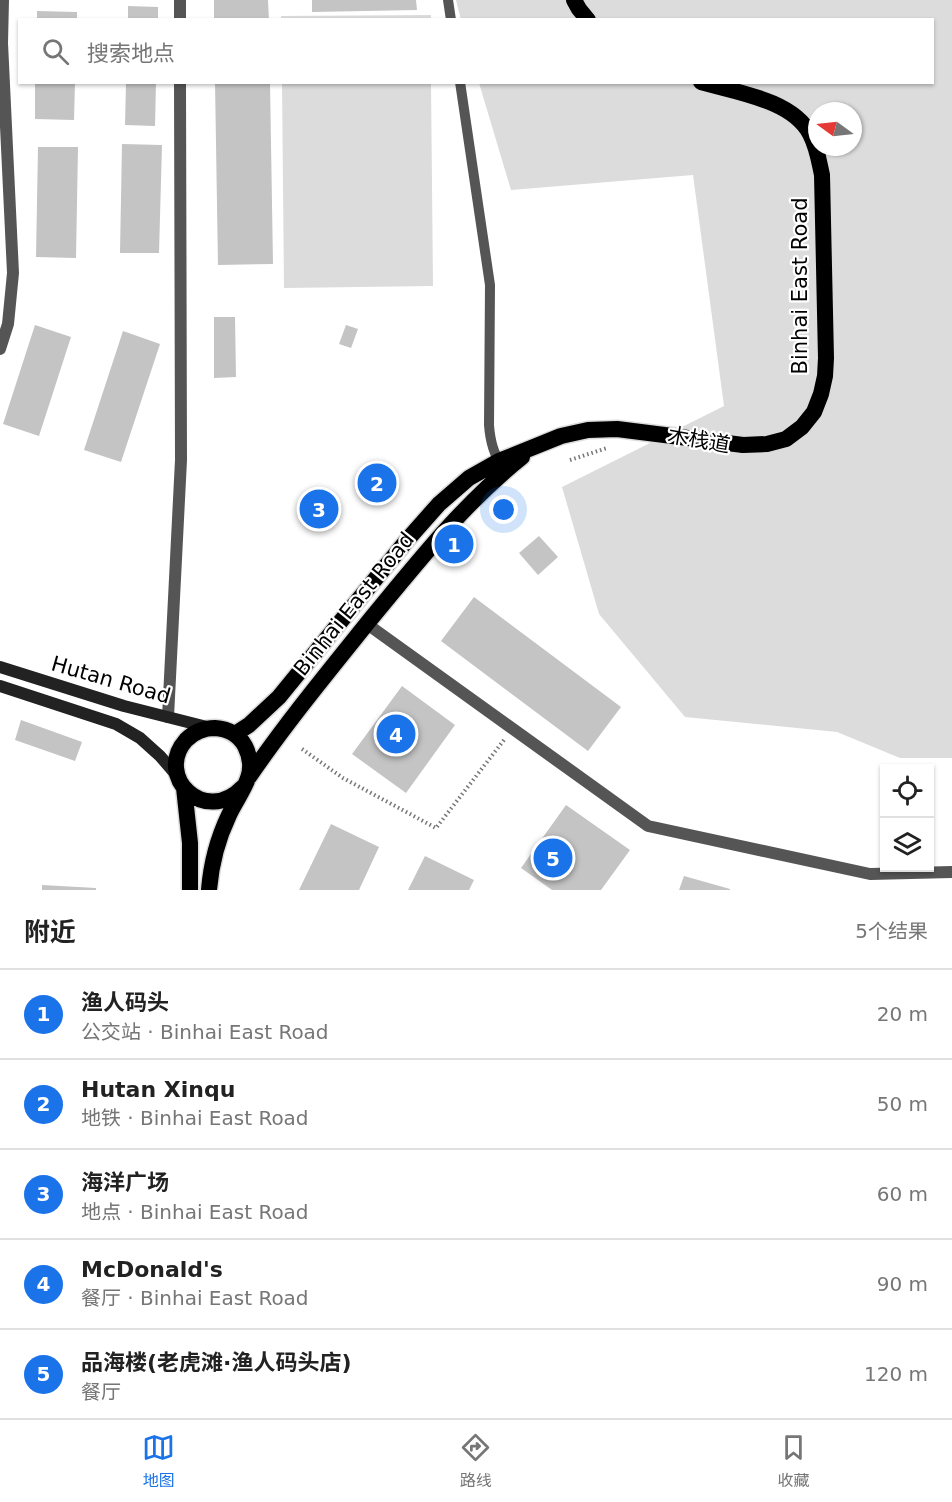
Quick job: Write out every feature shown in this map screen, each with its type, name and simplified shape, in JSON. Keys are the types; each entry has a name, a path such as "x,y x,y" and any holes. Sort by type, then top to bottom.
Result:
{"highway":[{"path":"574,0 586,18"},
{"name":"Binhai East Road","path":"235,734 249,725 279,697 408,538 439,504 469,478 502,466 535,447 561,436 588,430 617,429 743,445 767,444 786,439 802,427 814,412 825,376 826,358 822,175 818,153 809,132 798,118 780,106 709,84"},
{"name":"Binhai East Road","path":"182,783 193,796 203,801 225,800 236,795 296,712 425,552 502,466"},
{"path":"190,890 190,843 182,783 177,767 182,745 190,736 201,730 224,729 235,734 249,753 250,765 246,782"},
{"name":"Binhai East Road","path":"209,890 216,849 246,782"}],"main road":[{"name":"Hutan Road","path":"0,667 116,703 213,728"},
{"name":"Hutan Road","path":"0,686 116,724 140,738 160,756 182,783"}],"street":[{"path":"0,349 8,324 13,273 1,44 3,0"},
{"path":"180,0 180,18"},
{"path":"168,717 182,460 180,84"},
{"path":"367,624 648,825 870,874 952,872"}],"lane":[{"path":"448,0 451,18"},
{"path":"460,84 490,285 490,439 502,466"}],"path":[{"path":"570,460 615,446"},
{"path":"302,749 343,778 436,828 513,728"}],"shaded area":[{"path":"456,0 952,0 952,758 900,758 837,732 685,717 599,614 562,487 724,406 693,175 511,190 479,84 934,84 934,18 460,18"},
{"path":"431,15 431,18 281,18 281,16"},
{"path":"282,84 431,84 433,286 284,288"}],"building":[{"path":"214,0 268,0 269,18 214,18"},
{"path":"312,0 416,0 417,10 312,12"},
{"path":"128,6 158,7 158,18 128,18"},
{"path":"37,11 77,12 77,18 37,18"},
{"path":"35,84 75,84 74,120 35,119"},
{"path":"126,84 156,84 155,126 125,125"},
{"path":"215,84 270,84 273,264 218,265"},
{"path":"122,144 162,145 159,253 120,253"},
{"path":"38,147 78,147 76,258 36,257"},
{"path":"214,317 235,317 236,377 214,378"},
{"path":"35,325 71,337 39,436 3,424"},
{"path":"346,325 358,329 351,348 339,344"},
{"path":"123,331 160,344 121,462 84,450"},
{"path":"539,536 558,557 538,575 519,553"},
{"path":"474,597 621,707 588,751 441,641"},
{"path":"402,686 455,725 406,793 352,754"},
{"path":"21,720 82,742 75,761 15,740"},
{"path":"566,805 630,850 601,890 552,890 521,868"},
{"path":"331,824 379,847 359,890 299,890"},
{"path":"425,856 474,880 469,890 408,890"},
{"path":"684,876 730,889 730,890 679,890"},
{"path":"42,885 96,888 96,890 42,890"}],"place":[{"name":"Hutan Xinqu","path":"377,483"},
{"name":"海洋广场","path":"319,509"},
{"name":"渔人码头","path":"454,544"},
{"name":"McDonald's","path":"396,734"},
{"name":"品海楼(老虎滩·渔人码头店)","path":"553,858"}]}
